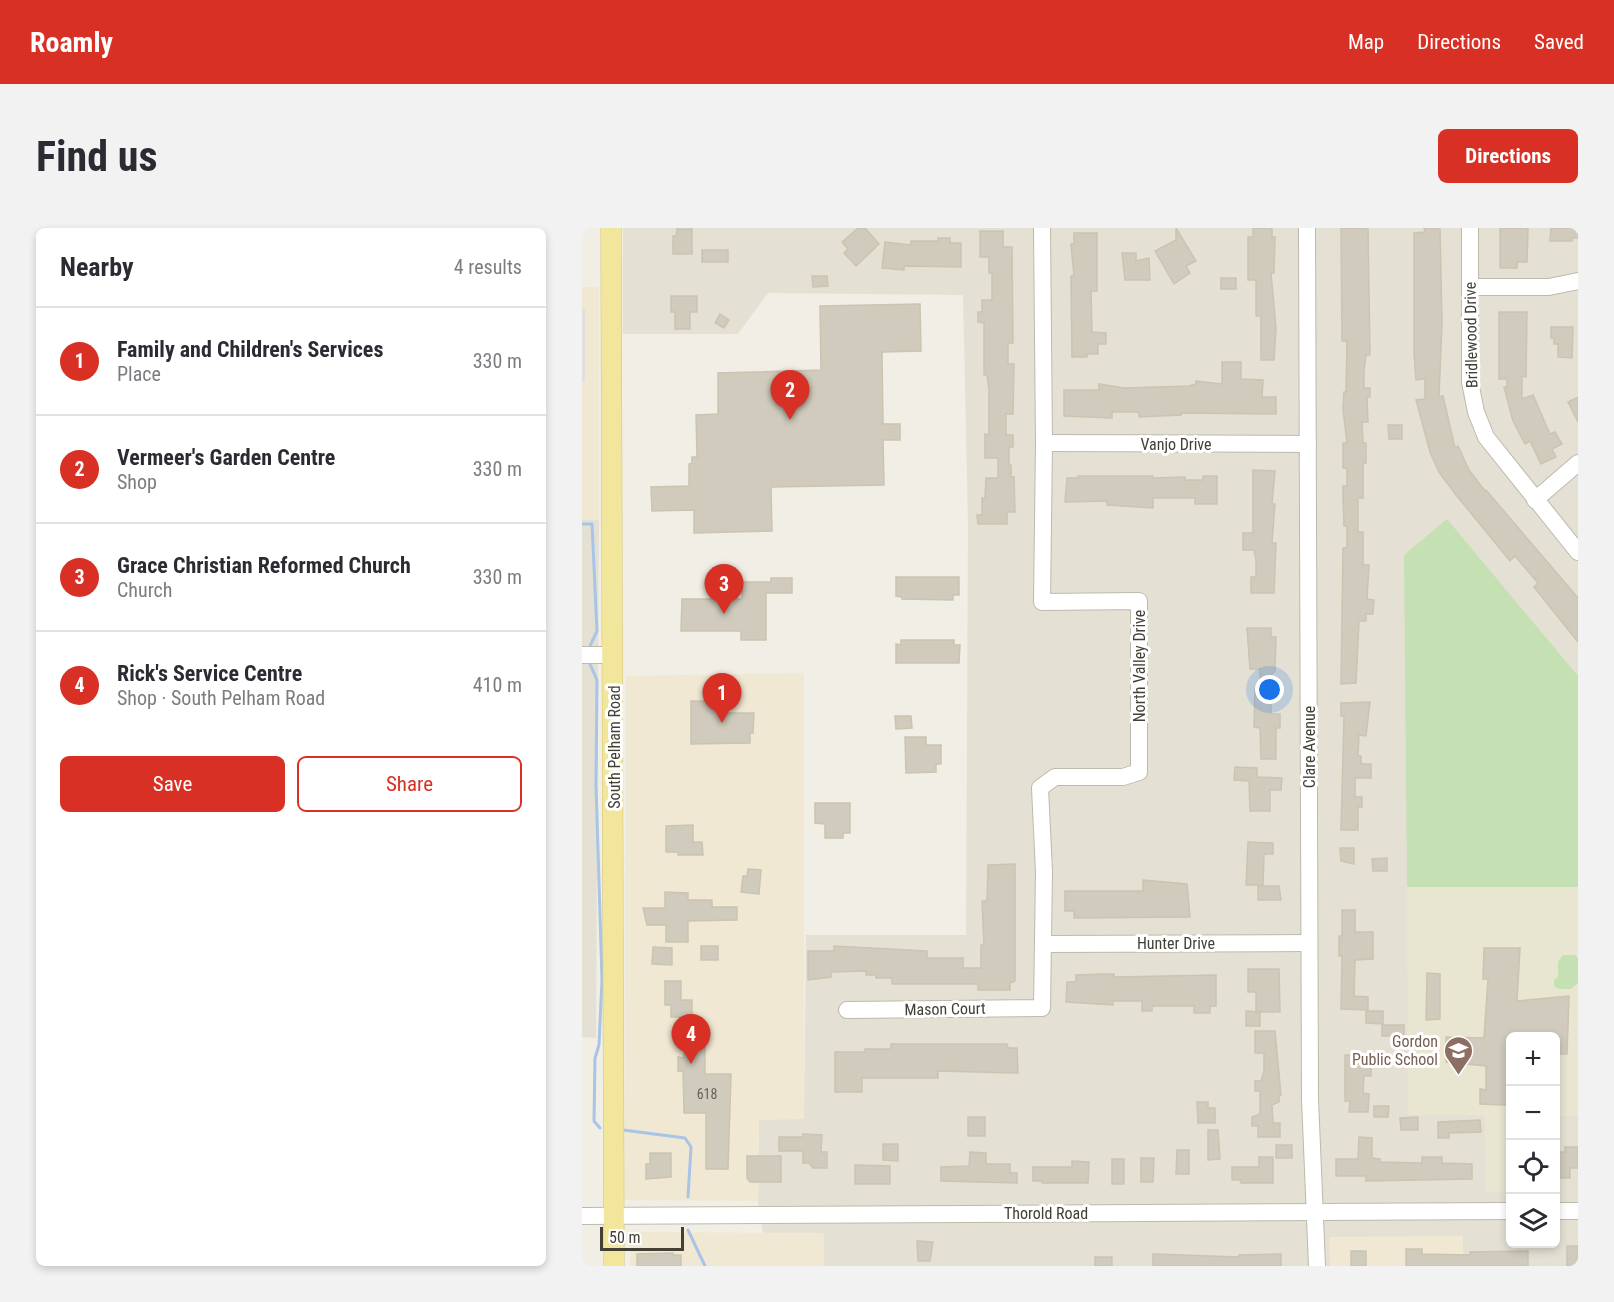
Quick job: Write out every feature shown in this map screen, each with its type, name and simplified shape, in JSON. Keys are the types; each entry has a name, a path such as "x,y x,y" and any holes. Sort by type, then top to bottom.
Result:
{"main road":[{"name":"South Pelham Road","path":"611,228 614,1266"}],"street":[{"name":"North Valley Drive","path":"1042,228 1044,443 1042,602 1139,601 1139,771 1123,777 1055,777 1040,788 1042,1008"},
{"name":"Clare Avenue","path":"1307,228 1310,1099 1317,1266"},
{"name":"Bridlewood Drive","path":"1470,228 1470,382 1476,412 1486,437 1578,552"},
{"path":"1470,287 1549,287 1578,281"},
{"name":"Vanjo Drive","path":"1044,443 1308,444"},
{"path":"1535,500 1578,464"},
{"path":"582,655 613,654"},
{"name":"Hunter Drive","path":"1043,944 1309,943"},
{"name":"Mason Court","path":"847,1010 1042,1008"},
{"name":"Thorold Road","path":"582,1216 1506,1211"},
{"path":"1560,1211 1578,1211"}],"shaded area":[{"path":"623,228 1578,228 1578,1266 824,1266 824,1233 763,1233 758,1201 759,1119 804,1119 806,935 966,935 968,524 963,295 768,293 738,334 623,334"},
{"path":"582,287 599,287 599,520 582,520"},
{"path":"582,308 585,308 585,382 582,382"},
{"path":"582,520 599,520 596,1038 582,1037"},
{"path":"804,673 804,1119 759,1120 758,1201 624,1200 626,676"},
{"name":"Gordon Public School","path":"1407,887 1578,887 1578,1116 1560,1116 1560,1032 1506,1032 1506,1192 1485,1192 1485,1115 1408,1115"},
{"path":"631,1232 824,1233 824,1266 630,1266"},
{"path":"1463,1236 1463,1266 1330,1266 1329,1237"}],"green space":[{"path":"1447,519 1578,676 1578,887 1407,887 1404,555"},
{"path":"1563,955 1575,955 1578,958 1578,983 1571,989 1559,989 1554,986 1554,980 1558,977 1558,962"}],"building":[{"path":"858,228 865,228 879,244 856,266 844,253 848,249 842,242"},
{"path":"1176,228 1196,261 1186,266 1190,273 1174,284 1155,251 1176,240"},
{"path":"1253,228 1272,228 1272,237 1275,237 1274,273 1271,273 1276,328 1274,360 1261,360 1261,316 1256,316 1256,280 1248,280 1248,237 1253,237"},
{"path":"1341,228 1368,228 1370,355 1366,355 1364,388 1370,388 1370,397 1367,397 1368,422 1362,422 1363,443 1366,443 1366,463 1363,463 1363,498 1358,498 1358,532 1363,532 1363,565 1369,565 1367,599 1374,600 1373,614 1366,614 1366,621 1359,621 1356,683 1341,684 1343,548 1347,548 1343,486 1347,486 1347,468 1343,468 1343,443 1347,443 1343,409 1344,392 1346,392 1347,341 1342,341"},
{"path":"1424,228 1440,228 1442,323 1439,397 1443,396 1455,448 1458,446 1469,470 1485,491 1578,598 1578,642 1534,587 1538,583 1515,556 1510,561 1456,495 1439,472 1430,452 1416,400 1425,399 1425,379 1416,380 1414,353 1414,233 1425,232"},
{"path":"1500,228 1528,228 1527,262 1517,262 1517,268 1500,268"},
{"path":"1551,228 1578,228 1578,238 1572,238 1572,241 1550,241"},
{"path":"677,229 692,229 692,254 673,254 673,236 676,236"},
{"path":"980,231 1003,231 1003,247 1012,247 1013,343 1008,343 1008,364 1014,364 1013,414 1006,414 1006,435 1013,435 1013,447 1009,447 1009,465 1011,465 1011,477 1014,477 1015,512 1007,512 1007,524 978,524 977,515 982,515 982,498 985,498 986,478 998,478 998,458 985,458 985,434 989,435 989,389 987,375 984,375 984,323 978,322 978,312 982,312 982,300 992,300 992,273 989,273 989,257 980,257"},
{"path":"1074,233 1097,233 1097,291 1091,291 1092,332 1106,333 1106,344 1098,344 1098,354 1087,354 1087,357 1072,357 1071,276 1074,276 1071,244 1074,244"},
{"path":"938,238 950,238 950,243 961,243 961,267 904,266 904,270 882,268 885,242 911,245 911,241 938,241"},
{"path":"702,250 728,250 728,262 702,262"},
{"path":"1122,253 1136,253 1136,261 1149,258 1150,280 1125,280"},
{"path":"812,276 827,276 828,286 813,287"},
{"path":"1221,278 1236,278 1236,289 1221,289"},
{"path":"671,296 697,296 697,312 690,312 690,329 675,329 675,312 671,312"},
{"path":"920,304 921,351 882,352 883,424 900,424 900,440 883,440 884,485 771,487 772,531 694,533 694,510 652,511 651,487 689,486 689,464 692,463 692,457 697,457 696,415 718,414 718,373 821,370 820,306"},
{"path":"1499,312 1527,312 1526,377 1522,376 1522,399 1533,395 1550,434 1555,432 1562,444 1552,449 1556,457 1541,464 1530,441 1525,444 1513,421 1504,387 1507,387 1507,379 1499,379"},
{"path":"720,314 729,320 724,328 715,323"},
{"path":"1551,327 1573,327 1572,358 1558,357 1558,344 1554,344 1554,338 1551,338"},
{"path":"1222,362 1241,362 1241,379 1263,380 1262,397 1276,397 1276,414 1181,413 1181,415 1139,417 1139,412 1112,412 1112,418 1064,416 1064,390 1099,390 1099,384 1124,388 1189,386 1196,384 1196,381 1222,384"},
{"path":"1578,397 1578,422 1568,402"},
{"path":"1388,425 1402,425 1402,439 1389,439"},
{"path":"1253,470 1275,471 1272,504 1275,504 1272,543 1276,543 1274,593 1251,593 1251,577 1256,577 1256,560 1254,550 1243,550 1243,533 1253,533"},
{"path":"1078,476 1185,477 1185,480 1203,480 1203,476 1217,476 1217,504 1195,504 1195,498 1153,498 1153,508 1107,505 1107,501 1065,502 1067,478 1078,478"},
{"path":"896,577 959,577 959,595 953,595 953,600 902,599 896,596"},
{"path":"771,578 792,578 792,593 766,593 766,640 741,640 741,631 681,631 682,599 742,599 742,582 771,582"},
{"path":"1247,628 1271,628 1271,637 1276,637 1275,671 1271,675 1271,714 1280,714 1280,728 1276,728 1276,759 1261,759 1260,728 1254,727 1255,688 1260,688 1260,669 1250,669"},
{"path":"901,640 954,640 954,645 960,645 959,663 896,663 896,644 901,645"},
{"path":"691,701 719,701 719,713 754,713 750,743 691,744"},
{"path":"1370,702 1366,736 1359,735 1358,756 1361,756 1361,764 1371,764 1371,778 1355,778 1355,797 1362,797 1362,807 1358,807 1358,830 1341,830 1344,716 1341,716 1341,703"},
{"path":"895,716 911,716 912,728 896,729"},
{"path":"905,737 926,737 926,745 941,745 941,764 936,764 936,772 906,773"},
{"path":"1235,767 1257,768 1257,777 1282,778 1281,790 1270,790 1270,811 1250,811 1249,781 1234,780"},
{"path":"815,803 850,803 850,833 843,833 843,838 825,838 825,824 815,823"},
{"path":"693,825 693,842 702,842 703,855 678,855 678,852 666,852 666,826"},
{"path":"1248,842 1273,843 1273,854 1264,854 1263,885 1246,885"},
{"path":"1340,848 1354,848 1354,864 1341,861"},
{"path":"1387,858 1387,871 1373,871 1372,859"},
{"path":"1015,864 1015,981 1010,983 1010,990 978,990 978,984 892,984 892,978 876,978 876,975 866,975 866,971 831,972 831,977 808,980 808,951 834,951 834,946 927,951 927,958 963,958 963,968 981,968 981,945 984,945 982,901 987,901 988,865"},
{"path":"748,869 761,870 759,894 741,892 743,876 747,876"},
{"path":"1143,880 1187,884 1190,917 1074,918 1074,911 1065,911 1065,891 1143,891"},
{"path":"1258,886 1279,886 1281,900 1258,900"},
{"path":"665,892 688,893 688,900 712,900 712,907 737,907 737,920 688,921 688,942 666,942 666,925 647,925 643,908 665,908"},
{"path":"1342,910 1355,910 1355,932 1373,932 1373,959 1355,960 1354,996 1368,997 1368,1010 1341,1009 1342,956 1339,956 1339,936 1342,936"},
{"path":"701,946 718,946 718,960 701,960"},
{"path":"653,947 672,948 672,965 652,964"},
{"path":"1484,948 1520,948 1517,1001 1569,996 1567,1054 1560,1054 1560,1032 1506,1032 1506,1105 1480,1104 1480,1089 1486,1090 1486,1066 1446,1062 1446,1037 1484,1038 1488,979 1483,979"},
{"path":"1248,969 1279,969 1280,1012 1256,1012 1256,992 1248,992"},
{"path":"1427,973 1440,974 1440,1019 1426,1020"},
{"path":"1114,974 1114,977 1216,975 1216,1006 1210,1006 1210,1013 1194,1013 1194,1006 1152,1006 1152,1011 1142,1011 1142,1001 1113,1001 1113,1005 1066,1002 1067,982 1076,982 1076,975"},
{"path":"665,981 681,981 681,1000 692,1000 692,1017 671,1017 671,1005 665,1005"},
{"path":"1246,1011 1260,1012 1260,1026 1246,1026"},
{"path":"1366,1011 1383,1011 1383,1024 1366,1023"},
{"path":"1382,1025 1404,1025 1404,1036 1382,1036"},
{"path":"1255,1031 1275,1031 1281,1095 1279,1095 1279,1102 1272,1105 1273,1123 1280,1123 1280,1137 1258,1137 1258,1126 1252,1126 1252,1117 1260,1114 1260,1091 1255,1091 1255,1081 1261,1081 1264,1071 1264,1053 1255,1053"},
{"path":"891,1044 1007,1044 1008,1048 1017,1048 1018,1073 938,1071 938,1078 862,1078 862,1092 835,1092 835,1052 891,1049"},
{"path":"684,1048 705,1048 705,1074 731,1074 728,1169 706,1169 706,1113 684,1113 683,1071 678,1071 678,1057 684,1058"},
{"path":"1345,1055 1371,1055 1371,1076 1364,1076 1363,1093 1369,1094 1368,1112 1349,1112 1350,1101 1345,1101"},
{"path":"1197,1102 1208,1102 1208,1108 1215,1108 1215,1123 1198,1123"},
{"path":"1374,1106 1389,1106 1388,1117 1374,1117"},
{"path":"968,1117 985,1117 985,1136 968,1136"},
{"path":"1418,1117 1418,1130 1401,1130 1400,1118"},
{"path":"1480,1120 1481,1132 1449,1133 1449,1138 1438,1138 1438,1122"},
{"path":"1208,1130 1218,1130 1220,1159 1208,1160"},
{"path":"803,1134 822,1135 821,1152 827,1152 827,1168 813,1168 809,1163 803,1163 803,1151 779,1151 779,1137 803,1137"},
{"path":"1359,1137 1372,1138 1372,1158 1380,1159 1380,1162 1422,1163 1422,1157 1442,1157 1442,1163 1472,1164 1472,1179 1366,1181 1366,1176 1336,1176 1336,1159 1358,1159"},
{"path":"883,1144 898,1144 898,1161 883,1160"},
{"path":"1276,1145 1292,1145 1292,1158 1276,1158"},
{"path":"1565,1147 1578,1147 1578,1168 1570,1168 1570,1178 1560,1178 1560,1152 1565,1152"},
{"path":"1177,1150 1189,1150 1189,1174 1176,1174"},
{"path":"970,1152 986,1153 986,1164 1010,1164 1010,1173 1017,1173 1017,1183 941,1181 941,1167 969,1166"},
{"path":"650,1153 671,1153 671,1177 646,1179 646,1164 650,1164"},
{"path":"747,1156 781,1156 781,1182 750,1182 747,1178"},
{"path":"1259,1157 1273,1157 1273,1183 1241,1183 1241,1180 1232,1180 1232,1167 1259,1167"},
{"path":"1141,1158 1154,1158 1153,1182 1141,1182"},
{"path":"1112,1159 1124,1159 1124,1184 1112,1184"},
{"path":"1072,1161 1089,1162 1088,1183 1033,1181 1033,1167 1072,1167"},
{"path":"855,1165 890,1166 890,1184 855,1184"},
{"path":"917,1241 933,1242 930,1261 918,1261"},
{"path":"1567,1246 1578,1246 1578,1266 1567,1266"},
{"path":"1406,1249 1422,1249 1422,1254 1470,1255 1470,1252 1528,1251 1528,1266 1406,1266"},
{"path":"1351,1251 1366,1251 1366,1266 1351,1266"},
{"path":"673,1253 673,1255 681,1255 681,1266 637,1266 637,1254"},
{"path":"1153,1254 1239,1257 1239,1255 1281,1254 1281,1266 1153,1266"},
{"path":"1095,1257 1112,1257 1112,1266 1095,1266"}],"waterway":[{"path":"582,524 592,524 597,631 590,646"},
{"path":"590,664 597,680 596,785 602,980 599,1045 595,1058 594,1121 600,1128"},
{"path":"623,1130 685,1138 691,1147 688,1197"},
{"path":"688,1230 705,1266"}],"place":[{"name":"Vermeer's Garden Centre","path":"790,420"},
{"name":"Grace Christian Reformed Church","path":"724,614"},
{"name":"Family and Children's Services","path":"722,723"},
{"name":"Rick's Service Centre","path":"691,1064"},
{"name":"Gordon Public School","path":"1459,1076"}]}
